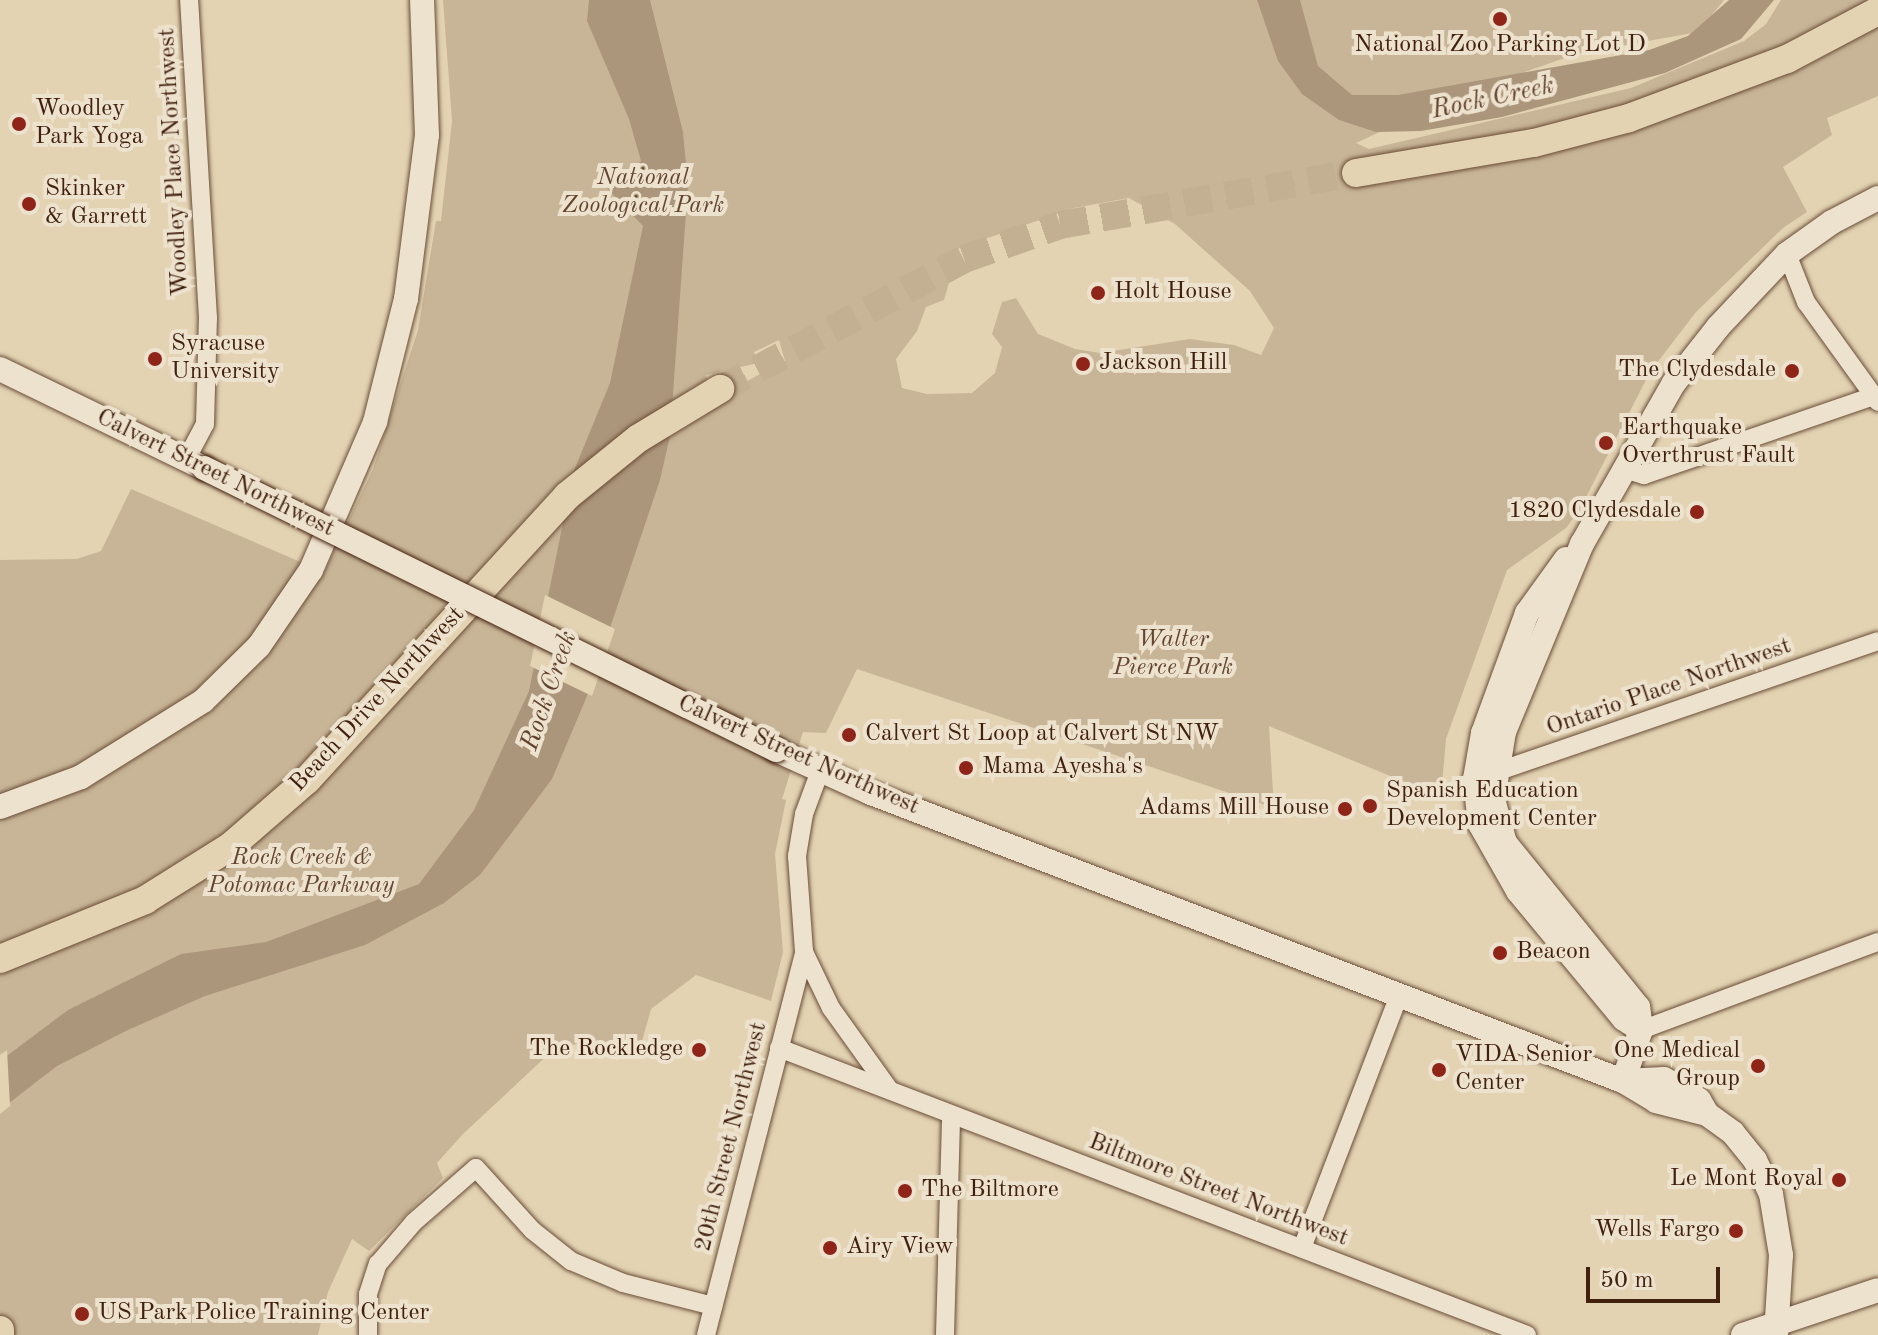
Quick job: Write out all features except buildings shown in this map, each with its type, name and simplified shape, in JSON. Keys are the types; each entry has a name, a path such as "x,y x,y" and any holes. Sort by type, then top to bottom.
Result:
{"main road":[{"path":"0,807 81,777 203,701 245,664 311,570 375,422 406,299 427,135 422,0"},
{"path":"1356,173 1534,143 1619,121 1773,65 1874,15"},
{"path":"1623,1081 1641,1030 1624,1019 1518,891 1483,833 1486,776 1483,733 1512,650 1547,602 1624,469 1694,357 1787,254 1832,222 1878,198"},
{"name":"Calvert Street Northwest","path":"0,369 820,771 1623,1081 1656,1101 1707,1114 1749,1150 1771,1194 1781,1255 1776,1330"},
{"name":"Beach Drive Northwest","path":"0,959 145,900 231,846 307,780 554,510 605,463 720,389"},
{"path":"1743,1335 1776,1330 1878,1290"}],"street":[{"name":"Woodley Place Northwest","path":"189,0 208,318 205,424 195,464"},
{"path":"1624,469 1644,475 1876,399 1806,302 1787,254"},
{"name":"Ontario Place Northwest","path":"1486,776 1878,641"},
{"path":"820,771 804,814 797,856 804,952 831,1008 891,1091"},
{"path":"1641,1030 1878,942"},
{"name":"20th Street Northwest","path":"706,1335 804,952"},
{"path":"1302,1248 1399,995"},
{"name":"Biltmore Street Northwest","path":"779,1048 1527,1335"},
{"path":"945,1335 951,1115"},
{"path":"368,1335 369,1286 378,1264 414,1222 476,1168 532,1230 571,1261 623,1283 713,1306"}],"green space":[{"path":"443,0 1724,0 1698,32 1576,54 1457,96 1356,143 1369,149 1631,88 1744,41 1766,24 1781,0 1878,0 1878,96 1827,118 1832,135 1783,167 1807,212 1783,228 1696,312 1650,372 1579,511 1566,528 1507,570 1446,739 1441,797 1269,726 1274,808 857,669 826,733 803,732 782,799 786,800 775,854 783,952 771,1001 696,975 651,1009 638,1056 580,1043 553,1050 463,1134 437,1163 443,1178 369,1251 352,1239 328,1292 318,1335 0,1335 0,560 77,559 101,551 131,489 324,572 373,469 418,330 436,221 441,221 452,121","holes":["1129,198 1175,224 1250,291 1274,328 1261,355 1234,345 1190,339 1100,353 1075,349 1038,334 1016,298 1002,302 992,334 1002,347 995,373 972,393 927,394 902,388 896,359 917,331 926,307 944,300 959,248 1074,208","779,340 785,361 734,388 708,384 706,375 758,363 754,352"]}],"water":[{"name":"Rock Creek","path":"589,0 650,0 683,132 688,185 670,436 660,480 587,696 552,779 480,875 444,903 365,945 205,996 128,1030 57,1066 0,1110 0,1061 68,1010 181,954 266,942 419,884 474,810 529,691 573,473 610,383 643,226 606,187 641,161 629,119 587,21"},
{"name":"Rock Creek","path":"1257,0 1300,0 1318,66 1352,95 1398,95 1649,50 1688,36 1729,0 1774,0 1741,39 1665,73 1502,117 1421,131 1376,132 1339,120 1302,94 1278,61"}],"pier":[{"path":"545,595 615,629 592,696 530,666"},
{"path":"7,1050 10,1106 0,1114 0,1055"}],"tunnel":[{"path":"720,389 964,259 1060,225 1356,173"}],"place":[{"name":"National Zoo Parking Lot D","path":"1500,19"},
{"name":"Woodley Park Yoga","path":"19,124"},
{"name":"Skinker & Garrett","path":"29,204"},
{"name":"Holt House","path":"1098,293"},
{"name":"Syracuse University","path":"155,359"},
{"name":"Jackson Hill","path":"1083,364"},
{"name":"The Clydesdale","path":"1792,371"},
{"name":"Earthquake Overthrust Fault","path":"1606,443"},
{"name":"1820 Clydesdale","path":"1697,512"},
{"name":"Calvert St Loop at Calvert St NW","path":"849,735"},
{"name":"Mama Ayesha's","path":"966,768"},
{"name":"Spanish Education Development Center","path":"1370,806"},
{"name":"Adams Mill House","path":"1345,809"},
{"name":"Beacon","path":"1500,953"},
{"name":"The Rockledge","path":"699,1050"},
{"name":"One Medical Group","path":"1758,1066"},
{"name":"VIDA Senior Center","path":"1439,1070"},
{"name":"Le Mont Royal","path":"1839,1180"},
{"name":"The Biltmore","path":"905,1191"},
{"name":"Wells Fargo","path":"1736,1231"},
{"name":"Airy View","path":"830,1248"},
{"name":"US Park Police Training Center","path":"82,1314"}],"park label":[{"name":"National Zoological Park","path":"643,193"},
{"name":"Walter Pierce Park","path":"1173,655"},
{"name":"Rock Creek & Potomac Parkway","path":"301,873"}]}
